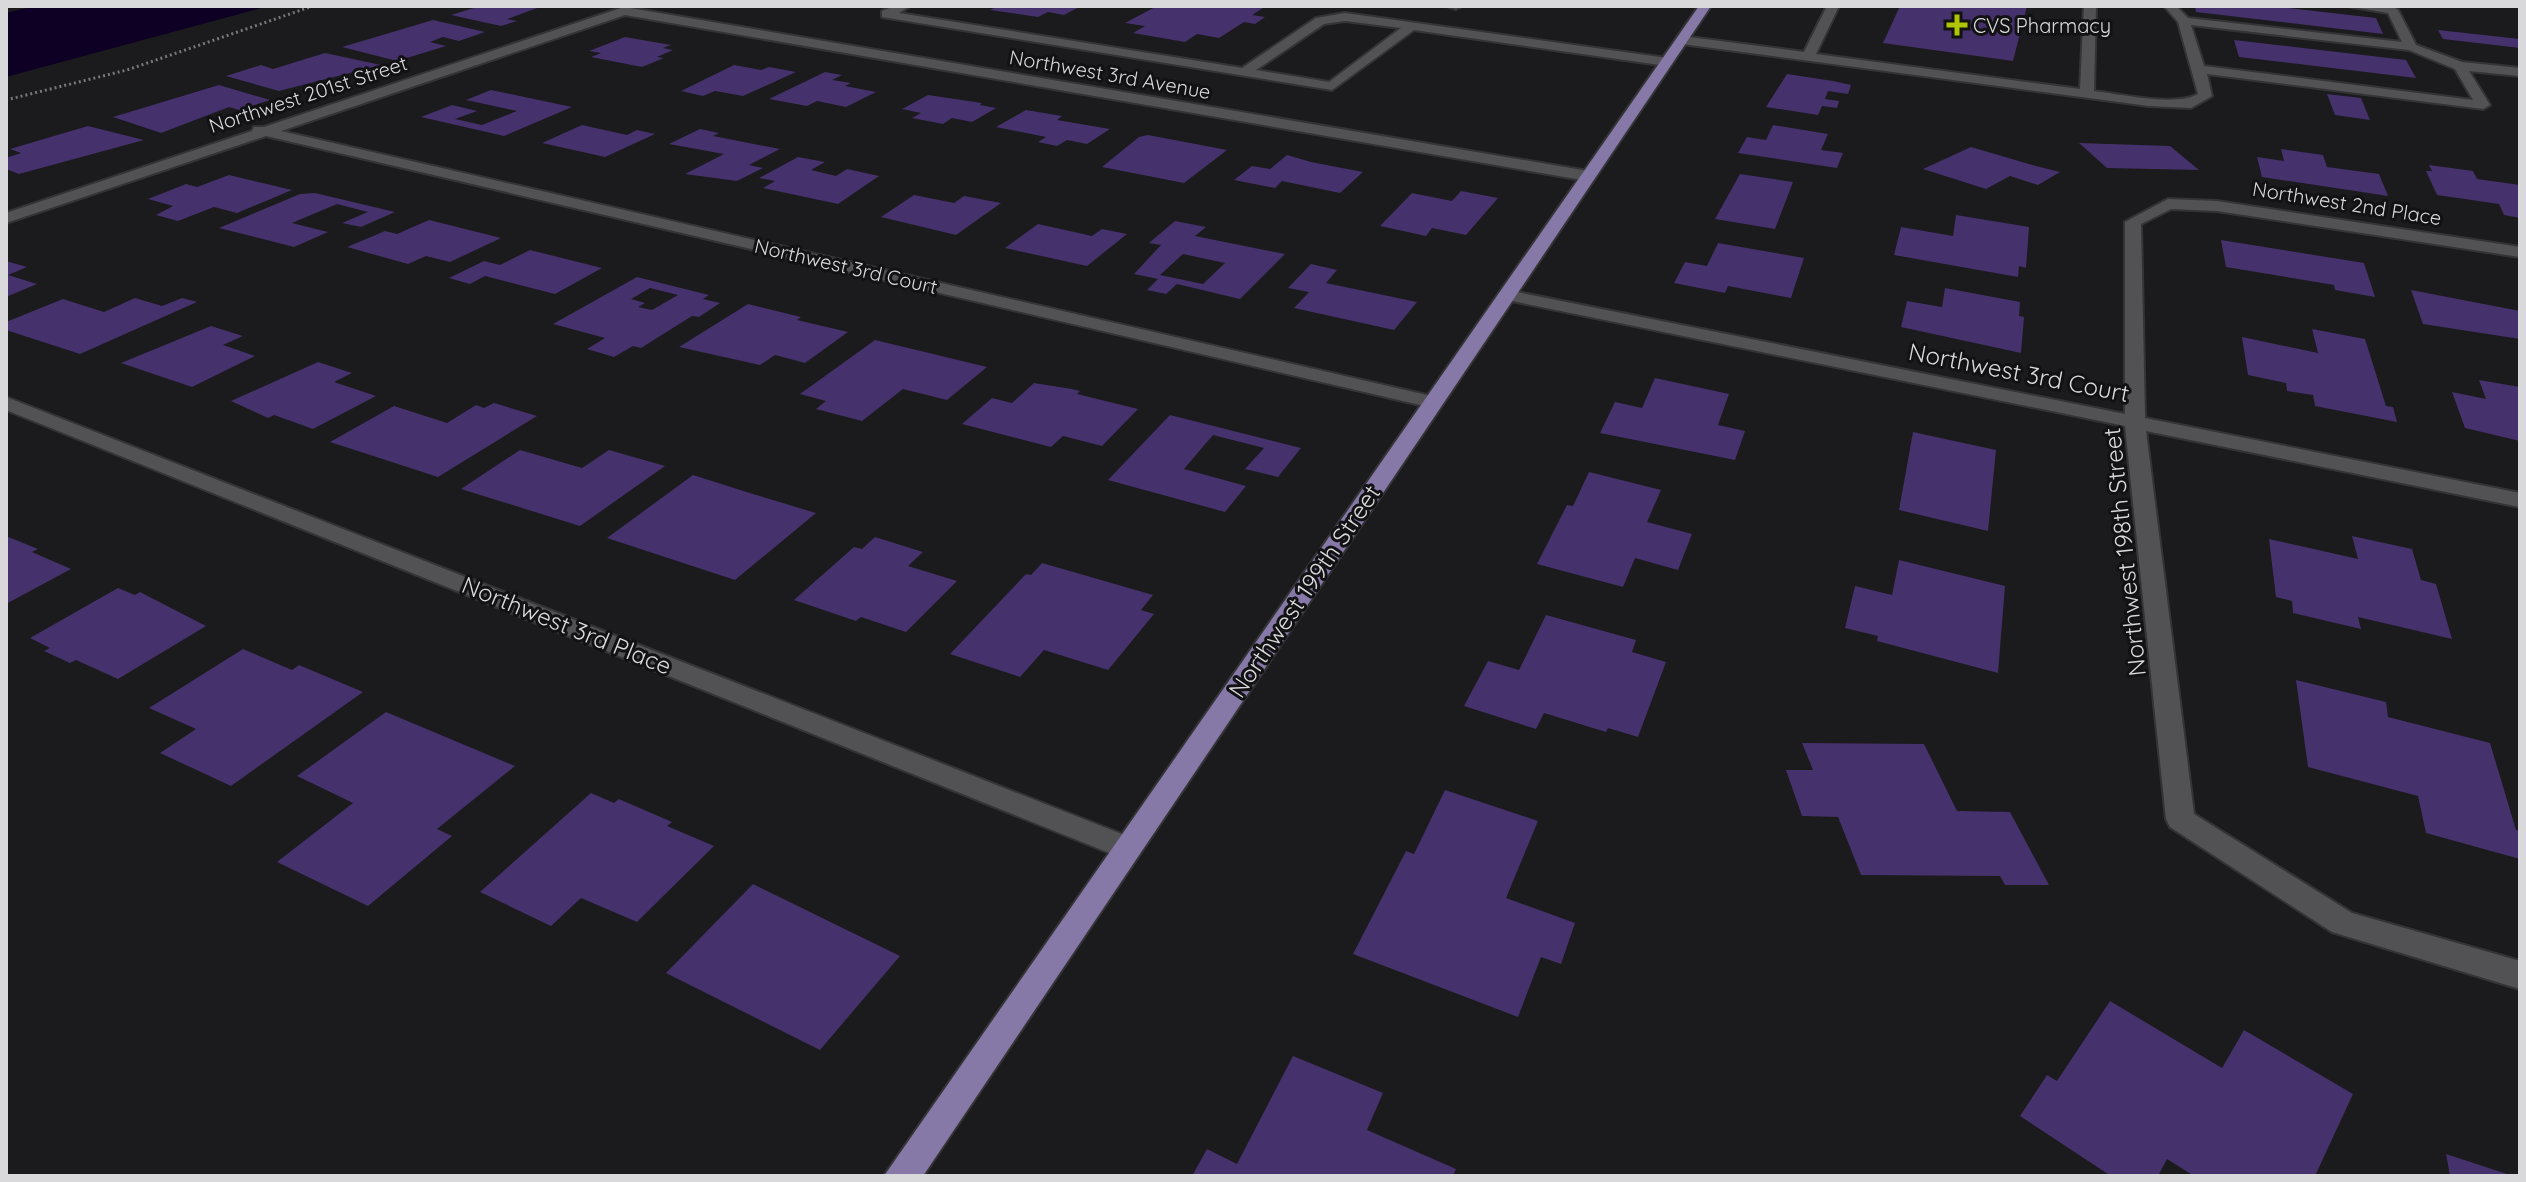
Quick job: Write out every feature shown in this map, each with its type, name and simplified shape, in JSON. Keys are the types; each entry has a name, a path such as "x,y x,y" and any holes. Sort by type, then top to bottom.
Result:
{"main road":[{"name":"Northwest 199th Street","path":"902,1176 1705,6"}],"street":[{"path":"904,6 886,14 1332,86 1412,26"},
{"path":"1808,57 1833,6"},
{"path":"2087,94 2090,6"},
{"path":"1682,40 2087,94 2191,104 2205,96 2199,69 2184,21 2169,6"},
{"path":"2353,6 2392,10 2411,47"},
{"name":"Northwest 201st Street","path":"6,218 259,130 624,11"},
{"name":"Northwest 3rd Avenue","path":"624,11 1588,176"},
{"path":"1244,72 1320,21 1345,17 1667,62"},
{"path":"2184,21 2411,47 2460,66 2520,72"},
{"path":"2199,69 2483,105 2460,66"},
{"name":"Northwest 3rd Court","path":"259,130 1433,402"},
{"name":"Northwest 2nd Place","path":"2168,204 2217,206 2520,252"},
{"name":"Northwest 198th Street","path":"2168,204 2133,222 2135,422 2180,819 2343,923 2520,975"},
{"name":"Northwest 3rd Court","path":"1507,295 2520,500"},
{"name":"Northwest 3rd Place","path":"6,403 1127,848"}],"path":[{"path":"6,100 127,70 313,6"}],"shaded area":[{"path":"35,6 269,6 6,77 6,13"}],"building":[{"path":"480,6 540,7 507,19 517,21 501,26 451,15"},
{"path":"998,6 1081,6 1064,15 1048,12 1038,17 990,10"},
{"path":"1157,6 1266,6 1252,15 1265,17 1255,24 1244,22 1219,38 1197,34 1185,42 1133,33 1145,26 1125,23"},
{"name":"CVS Pharmacy","path":"1900,6 2027,6 2013,61 1883,43"},
{"path":"2195,6 2271,6 2376,18 2383,34 2196,12"},
{"path":"433,20 485,32 459,41 443,37 430,42 446,46 397,61 342,47"},
{"path":"2438,30 2520,39 2520,48 2443,39"},
{"path":"625,37 671,45 663,48 673,50 657,57 664,58 642,67 591,57 601,53 589,51"},
{"path":"2234,40 2406,60 2416,78 2239,57"},
{"path":"325,53 381,65 279,91 226,76 261,65 273,69"},
{"path":"734,65 796,72 743,96 715,91 703,96 681,91"},
{"path":"825,72 842,75 832,80 851,83 845,86 876,92 846,107 817,101 807,106 769,99"},
{"path":"1787,74 1851,85 1848,94 1828,91 1825,99 1839,101 1837,108 1822,106 1818,115 1766,107"},
{"path":"219,85 270,100 239,110 229,107 161,133 113,117"},
{"path":"491,90 572,107 504,136 421,117 452,105 477,111 455,119 482,125 517,111 466,100"},
{"path":"2327,94 2361,98 2370,120 2335,115"},
{"path":"928,95 996,108 972,122 952,118 943,124 912,118 921,113 902,109"},
{"path":"1026,110 1062,116 1057,120 1110,129 1087,144 1067,140 1057,146 1038,142 1046,137 996,127"},
{"path":"582,125 627,135 637,130 655,134 605,157 542,143"},
{"path":"1773,125 1828,134 1821,150 1843,153 1837,168 1738,153 1747,137 1766,140"},
{"path":"88,126 144,140 19,174 6,169 6,158 21,153 10,149"},
{"path":"700,129 719,133 713,136 780,149 749,165 763,168 737,181 685,174 724,154 669,144"},
{"path":"1148,135 1227,150 1184,183 1102,167 1139,137"},
{"path":"2079,143 2170,146 2199,170 2107,168"},
{"path":"1971,147 2060,172 2038,185 2010,176 1986,189 1923,169"},
{"path":"2281,149 2323,155 2327,167 2379,174 2388,196 2262,177 2257,157 2284,161"},
{"path":"1287,155 1363,172 1340,193 1282,181 1275,188 1234,180 1252,166 1270,169"},
{"path":"798,157 825,162 811,170 836,176 847,169 879,176 838,204 763,188 775,181 759,178"},
{"path":"2429,165 2473,171 2477,179 2520,185 2520,218 2504,215 2499,204 2437,195 2426,171 2432,171"},
{"path":"1740,174 1793,182 1775,229 1715,219"},
{"path":"229,175 292,190 237,213 214,207 178,221 156,215 173,206 148,199 186,184 197,187"},
{"path":"1461,191 1498,198 1466,235 1432,228 1426,236 1380,226 1412,193 1452,201"},
{"path":"315,193 395,212 361,227 342,223 368,212 337,204 292,223 328,232 294,247 219,228 300,194"},
{"path":"914,195 954,203 964,196 1001,203 956,235 881,217"},
{"path":"1956,215 2029,227 2026,268 2019,266 2018,277 1894,255 1901,227 1953,236"},
{"path":"429,220 501,238 450,262 426,256 408,264 347,247 385,231 397,234"},
{"path":"1175,221 1206,227 1195,236 1285,254 1240,299 1177,284 1166,294 1147,290 1158,279 1134,274 1161,245 1149,243","holes":["1183,254 1225,263 1203,284 1160,275"]},
{"path":"1038,224 1092,236 1102,229 1127,234 1087,266 1005,248"},
{"path":"2221,240 2364,263 2375,297 2335,290 2334,285 2226,267"},
{"path":"1718,243 1804,258 1791,298 1728,286 1725,293 1674,283 1685,262 1707,266"},
{"path":"530,250 602,268 555,294 485,276 470,284 449,278 484,261 500,265"},
{"path":"6,261 27,267 8,275 37,284 6,297"},
{"path":"1311,264 1337,270 1326,283 1417,302 1394,330 1294,308 1309,292 1288,288"},
{"path":"637,277 709,295 703,299 720,303 699,317 692,316 641,348 633,346 614,357 587,349 605,338 553,324","holes":["650,288 678,295 652,310 638,307 645,303 631,299"]},
{"path":"1945,288 2020,302 2019,316 2024,317 2021,353 1901,327 1907,301 1942,307"},
{"path":"2411,290 2520,311 2520,339 2423,324"},
{"path":"135,298 162,306 182,298 197,302 80,354 6,330 6,322 63,299 104,312"},
{"path":"748,304 848,332 805,363 775,355 760,365 679,347"},
{"path":"211,326 243,336 223,345 255,356 192,387 121,363"},
{"path":"2312,329 2365,339 2386,406 2393,407 2397,422 2315,406 2313,395 2287,391 2286,383 2248,375 2242,337 2318,353"},
{"path":"875,340 987,367 947,400 903,389 862,421 816,409 826,401 800,394"},
{"path":"318,362 352,373 334,382 376,396 313,429 274,415 268,418 231,401"},
{"path":"1655,378 1729,394 1718,425 1745,431 1735,460 1600,433 1615,402 1642,408"},
{"path":"2479,380 2520,387 2520,441 2465,428 2452,392 2486,399"},
{"path":"1034,383 1080,391 1077,394 1138,409 1102,446 1063,436 1051,447 962,424 992,398 1012,403"},
{"path":"494,403 537,416 438,477 330,442 394,406 447,423 476,405 484,408"},
{"path":"1170,415 1301,448 1278,477 1245,469 1264,448 1213,435 1184,469 1246,486 1225,512 1108,480"},
{"path":"1913,432 1996,450 1988,531 1899,510"},
{"path":"520,450 582,468 609,450 665,466 580,526 461,489"},
{"path":"1589,472 1661,490 1647,522 1692,534 1678,570 1635,558 1623,587 1537,564 1567,505 1573,506"},
{"path":"693,475 816,513 735,580 607,538"},
{"path":"6,536 38,549 32,552 71,569 6,604"},
{"path":"2352,536 2412,549 2421,580 2436,584 2452,639 2358,617 2361,629 2293,613 2292,601 2276,597 2269,539 2358,559"},
{"path":"875,537 923,552 908,566 957,581 906,632 861,617 856,621 794,600 854,547 862,549"},
{"path":"1899,560 2005,586 1998,673 1877,641 1878,636 1845,628 1855,586 1892,595"},
{"path":"1042,563 1153,595 1141,610 1154,614 1108,670 1044,650 1020,677 950,654 1026,574 1031,575"},
{"path":"118,588 135,595 140,592 206,626 118,679 76,660 70,663 44,651 50,648 30,638"},
{"path":"1546,615 1636,640 1632,652 1666,662 1638,737 1608,728 1606,732 1544,713 1536,729 1464,706 1488,661 1519,670"},
{"path":"243,649 292,670 299,665 363,692 231,786 160,753 196,729 149,708"},
{"path":"2296,680 2386,702 2388,717 2490,743 2516,830 2520,831 2520,859 2426,833 2418,796 2308,767"},
{"path":"386,712 515,766 437,829 452,836 368,906 277,862 353,803 297,776"},
{"path":"1802,743 1924,744 1957,811 2010,812 2049,885 2005,885 2000,876 1861,875 1838,817 1802,816 1786,770 1813,770"},
{"path":"1445,790 1538,821 1506,898 1575,923 1561,964 1541,957 1518,1017 1353,954 1406,851 1414,854"},
{"path":"591,793 614,803 619,799 672,822 667,826 714,846 637,922 581,898 551,926 480,892"},
{"path":"753,884 900,956 820,1050 666,973"},
{"path":"2110,1001 2222,1068 2244,1030 2353,1094 2315,1176 2194,1176 2167,1159 2158,1176 2111,1176 2020,1116 2047,1075 2057,1081"},
{"path":"1293,1056 1383,1093 1367,1130 1456,1169 1453,1176 1192,1176 1207,1149 1237,1164"},
{"path":"2446,1154 2510,1175 2510,1176 2450,1176"}],"place":[{"name":"CVS Pharmacy","path":"1957,25"}]}
